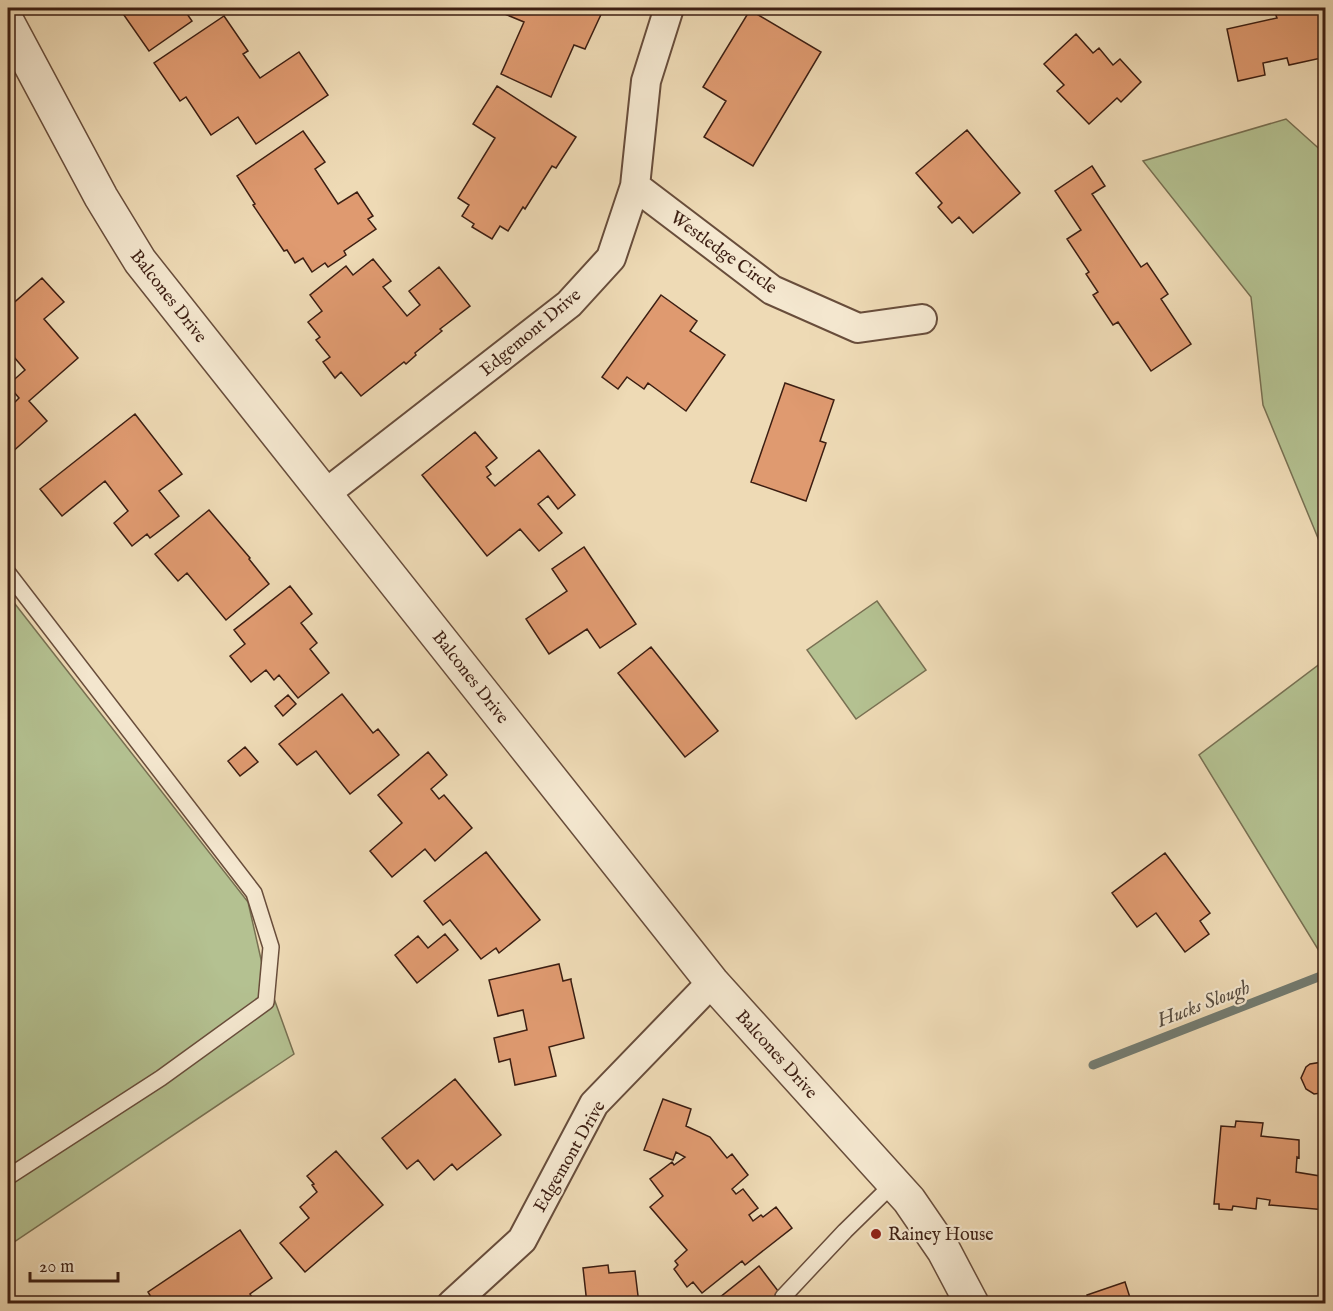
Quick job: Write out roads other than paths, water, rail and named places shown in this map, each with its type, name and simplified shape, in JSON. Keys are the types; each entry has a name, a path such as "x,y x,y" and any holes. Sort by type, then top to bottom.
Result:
{"street":[{"name":"Edgemont Drive","path":"326,494 569,304 611,258 635,186 646,81 669,8"},
{"name":"Balcones Drive","path":"8,23 101,198 140,261 712,982 909,1200 944,1251 972,1304"},
{"name":"Westledge Circle","path":"635,186 772,290 858,328 922,319"},
{"name":"Edgemont Drive","path":"452,1304 522,1240 594,1104 712,982"}],"lane":[{"path":"8,573 254,893 271,947 266,1002 160,1078 8,1177"},
{"path":"783,1297 894,1183"}],"waterway":[{"name":"Hucks Slough","path":"1093,1065 1326,974"}],"place":[{"name":"Rainey House","path":"876,1234"}]}
